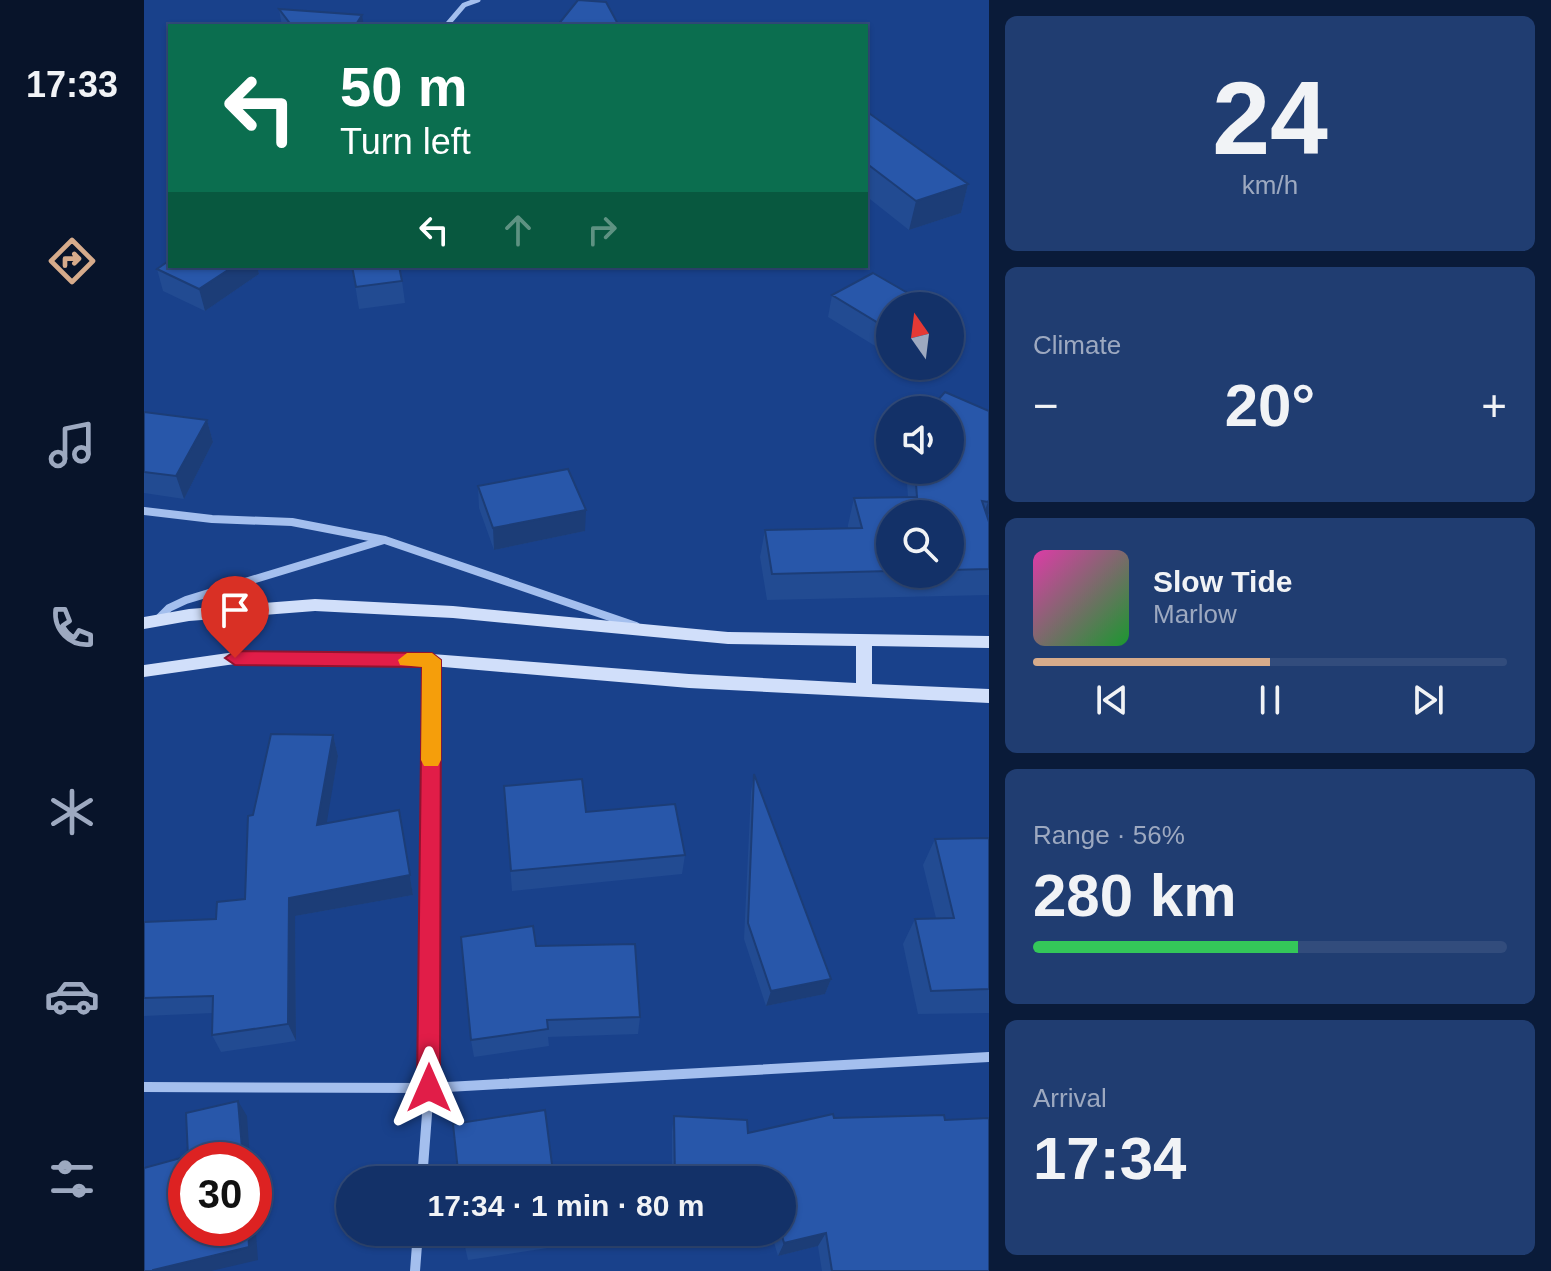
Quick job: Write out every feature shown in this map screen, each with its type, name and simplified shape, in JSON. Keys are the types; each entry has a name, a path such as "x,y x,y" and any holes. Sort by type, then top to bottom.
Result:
{"main road":[{"path":"150,622 189,615 315,605 453,612 728,638 989,642"},
{"path":"864,641 864,690"},
{"path":"144,671 235,658 432,660 689,681 989,696"}],"street":[{"path":"448,24 464,5 478,0"},
{"path":"144,511 212,519 292,522 385,540 645,629"},
{"path":"150,622 186,600 385,540"},
{"path":"423,1166 429,1088 432,660"},
{"path":"144,1087 429,1088 989,1057"},
{"path":"415,1271 417,1246"}],"building":[{"path":"578,0 606,2 618,24 559,24"},
{"path":"279,9 362,15 356,24 290,24"},
{"path":"868,112 968,184 916,201 868,165"},
{"path":"168,261 168,268 231,268 199,289 157,269"},
{"path":"352,268 399,268 402,281 356,287"},
{"path":"873,273 906,292 876,292 876,322 832,295"},
{"path":"964,400 989,411 989,500 982,501 989,522 989,569 964,570 964,500 876,500 876,571 772,574 765,530 862,528 854,498 917,497 916,484 964,484"},
{"path":"144,412 207,420 176,476 144,472"},
{"path":"568,469 586,510 493,528 478,486"},
{"path":"271,734 333,735 317,825 399,810 410,875 289,898 288,1024 212,1035 213,996 144,998 144,922 216,919 217,902 245,899 248,816 253,815"},
{"path":"754,774 831,979 771,991 748,923"},
{"path":"582,779 586,812 675,804 685,855 511,871 504,786"},
{"path":"989,838 989,989 931,991 915,919 954,918 935,839"},
{"path":"533,926 536,946 635,944 640,1017 547,1020 548,1029 471,1040 461,937"},
{"path":"238,1101 241,1142 187,1142 186,1113"},
{"path":"545,1110 552,1166 458,1166 453,1124"},
{"path":"833,1114 834,1118 944,1115 945,1120 989,1118 989,1271 832,1271 826,1233 796,1240 796,1166 675,1166 674,1116 747,1120 748,1133"},
{"path":"168,1161 168,1246 249,1247 144,1271 144,1168"}],"slow traffic":[{"path":"407,660 432,660 431,760"}],"route":[{"path":"235,658 432,660 429,1088"}]}
